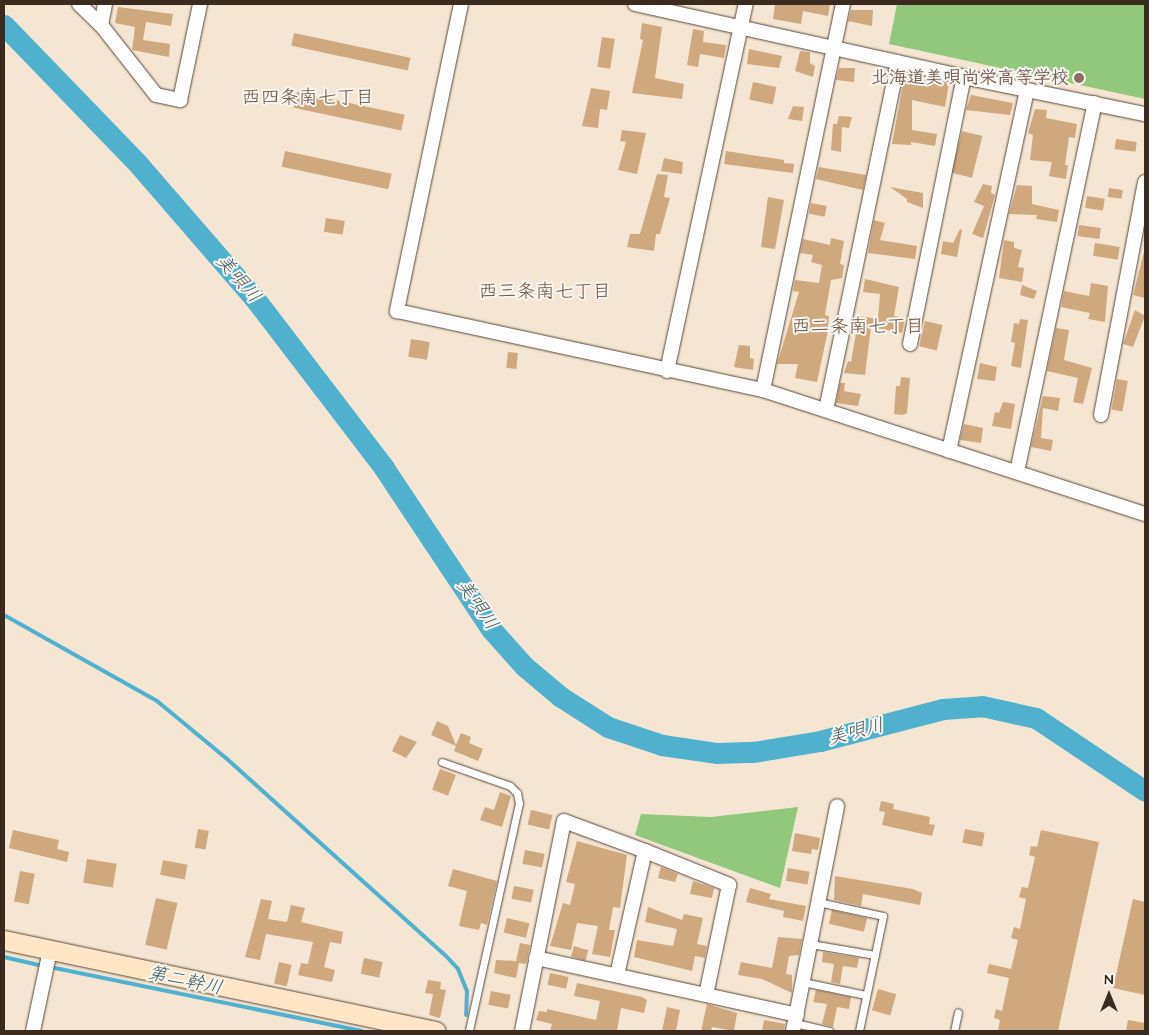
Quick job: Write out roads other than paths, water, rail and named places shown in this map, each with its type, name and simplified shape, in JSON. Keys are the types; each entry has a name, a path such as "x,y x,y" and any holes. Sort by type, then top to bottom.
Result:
{"street":[{"path":"79,4 101,25 156,94 180,100 200,4"},
{"path":"101,25 105,4"},
{"path":"462,4 397,311 667,371 763,390 1145,514"},
{"path":"635,4 675,8 834,48 1145,114"},
{"path":"667,371 746,4"},
{"path":"763,390 844,4"},
{"path":"826,410 898,62"},
{"path":"910,344 964,77"},
{"path":"949,451 1027,90"},
{"path":"1017,472 1095,103"},
{"path":"1101,415 1145,182"},
{"path":"536,958 706,995 795,1023 837,806"},
{"path":"522,1031 564,821 729,885 706,995"},
{"path":"617,975 645,851"},
{"path":"4,940 436,1031"},
{"path":"33,1031 50,950"}],"lane":[{"path":"442,762 510,786 518,793 519,803 469,1031"},
{"path":"818,902 883,916 859,1031"},
{"path":"811,944 875,955"},
{"path":"804,982 866,995"},
{"path":"954,1031 958,1012"},
{"path":"795,1023 829,1031"}],"waterway":[{"name":"美唄川","path":"4,25 139,165 255,299 384,468 491,629 524,666 561,697 608,727 662,745 717,753 753,752 820,741 943,709 982,706 1036,718 1145,791"},
{"path":"4,615 157,701 226,758 446,956 458,969 467,991 466,1015"},
{"name":"第二幹川","path":"4,957 43,966"},
{"name":"第二幹川","path":"50,967 361,1031"}],"place":[{"name":"北海道美唄尚栄高等学校","path":"1079,78"}],"district":[{"name":"西四条南七丁目","path":"308,98"},
{"name":"西三条南七丁目","path":"545,292"},
{"name":"西二条南七丁目","path":"858,327"}]}
